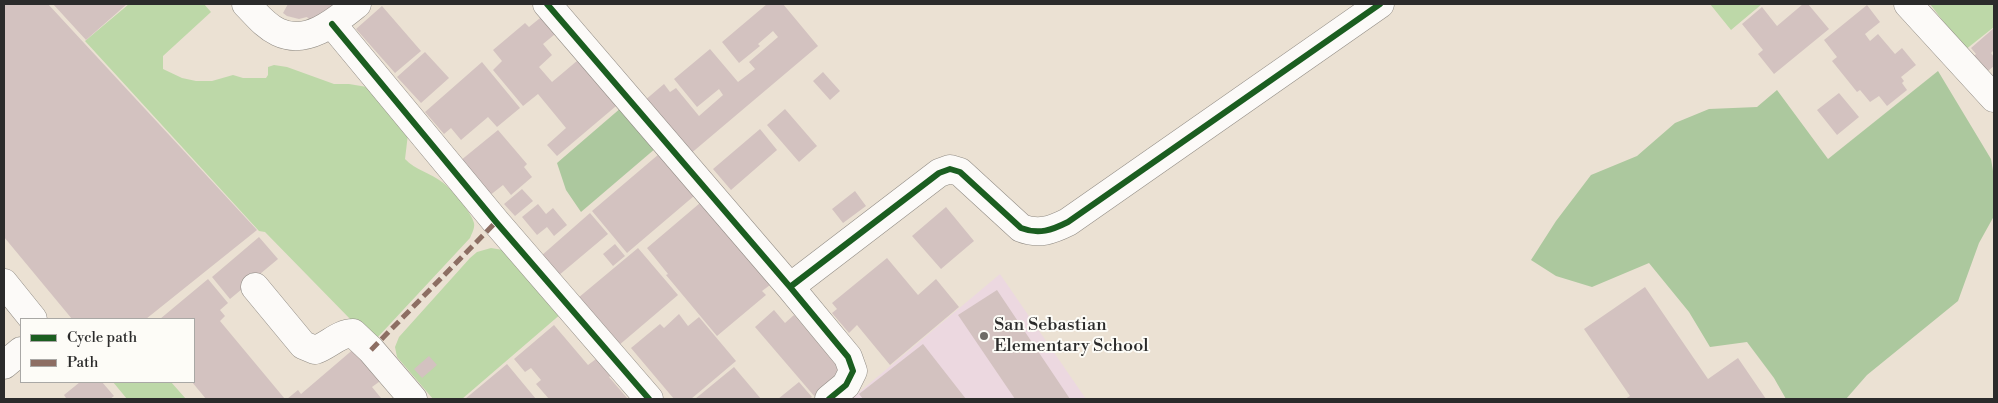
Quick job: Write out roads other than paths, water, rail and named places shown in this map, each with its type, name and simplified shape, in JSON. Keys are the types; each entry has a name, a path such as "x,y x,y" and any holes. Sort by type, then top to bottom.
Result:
{"street":[{"path":"246,4 266,24 286,35 311,33 332,24 357,4"},
{"path":"547,4 790,287 852,364 851,378 829,399"},
{"path":"790,287 939,172 950,169 960,172 1021,228 1032,232 1043,232 1068,222 1380,4"},
{"path":"1908,4 1994,98"},
{"path":"332,24 496,222 649,399"},
{"path":"256,287 298,339 309,349 321,349 349,333 358,337 413,399"},
{"path":"5,288 32,318"},
{"path":"4,365 20,352"}],"place":[{"name":"San Sebastian Elementary School","path":"984,336"}]}
